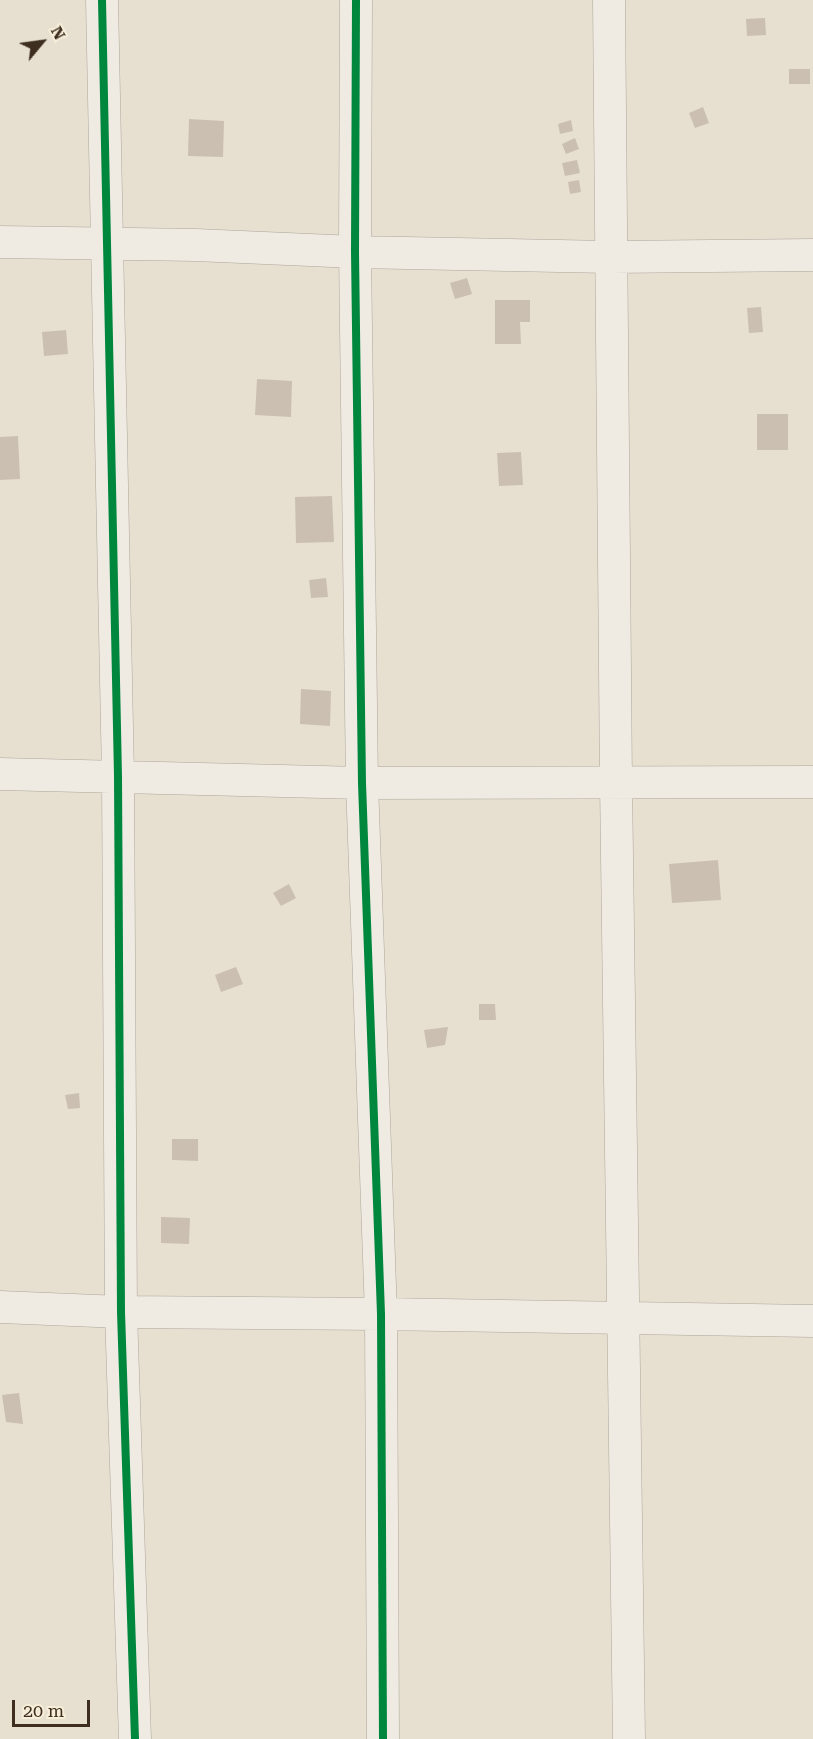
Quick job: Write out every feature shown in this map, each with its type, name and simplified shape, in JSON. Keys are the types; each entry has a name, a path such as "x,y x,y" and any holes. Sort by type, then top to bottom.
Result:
{"street":[{"path":"102,0 118,776 121,1312 135,1739"},
{"path":"356,0 356,252 362,783 381,1314 383,1739"},
{"path":"609,0 616,782 629,1739"},
{"path":"0,242 196,245 356,252 610,256 813,255"},
{"path":"0,774 362,783 813,782"},
{"path":"0,1307 121,1312 813,1321"}],"building":[{"path":"765,18 766,35 747,36 746,19"},
{"path":"789,69 810,69 810,84 789,84"},
{"path":"703,107 709,123 695,128 689,113"},
{"path":"189,119 224,121 223,157 188,156"},
{"path":"571,120 573,131 560,134 558,124"},
{"path":"575,138 579,149 566,154 562,144"},
{"path":"577,160 580,173 565,176 562,163"},
{"path":"579,180 581,192 570,194 568,182"},
{"path":"467,278 472,294 455,299 450,283"},
{"path":"495,300 530,300 530,322 520,322 521,344 495,344"},
{"path":"761,307 763,332 749,333 747,308"},
{"path":"66,330 68,354 44,356 42,332"},
{"path":"257,379 292,381 291,417 255,415"},
{"path":"757,414 788,414 788,450 757,450"},
{"path":"18,436 20,479 0,480 0,437"},
{"path":"521,452 523,485 499,486 497,453"},
{"path":"332,496 334,542 296,543 295,497"},
{"path":"326,578 328,597 311,598 309,580"},
{"path":"301,689 331,691 330,726 300,724"},
{"path":"718,860 721,900 672,903 669,864"},
{"path":"289,884 296,898 281,906 273,893"},
{"path":"236,967 243,984 221,992 215,975"},
{"path":"479,1004 495,1004 496,1020 479,1020"},
{"path":"448,1027 445,1045 427,1048 424,1030"},
{"path":"79,1093 80,1108 68,1109 65,1095"},
{"path":"172,1139 198,1139 198,1161 172,1160"},
{"path":"161,1217 190,1218 189,1244 161,1243"},
{"path":"19,1393 23,1424 6,1422 2,1395"}],"cycle path":[{"path":"102,0 118,776 121,1312 135,1739"},
{"path":"356,0 355,252 362,783 381,1314 383,1739"}]}
